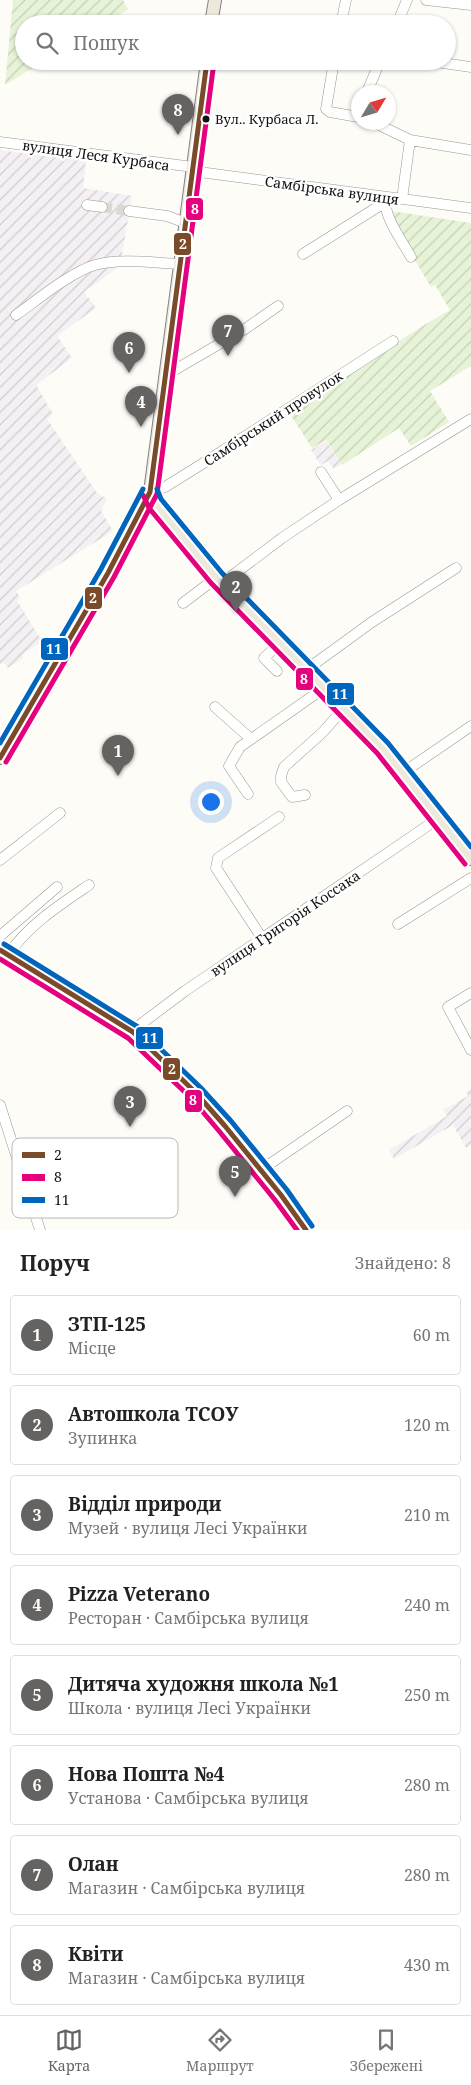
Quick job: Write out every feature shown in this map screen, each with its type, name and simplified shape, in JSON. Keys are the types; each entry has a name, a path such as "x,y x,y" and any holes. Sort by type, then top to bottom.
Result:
{"main road":[{"path":"212,15 214,0"},
{"path":"0,758 108,572 150,492 205,70"},
{"path":"150,492 155,504 219,581 383,748 471,858"}],"street":[{"path":"343,15 346,0"},
{"path":"401,15 407,0"},
{"path":"426,0 471,6"},
{"path":"456,65 471,67"},
{"path":"332,70 326,109 330,112 351,116"},
{"path":"370,85 376,70"},
{"path":"389,130 410,140 471,150"},
{"path":"402,199 410,140"},
{"name":"вулиця Леся Курбаса","path":"0,142 193,169"},
{"name":"Самбірська вулиця","path":"193,169 385,200 402,199 471,208"},
{"path":"303,254 385,200 390,219 411,257"},
{"path":"87,205 102,206"},
{"path":"130,211 167,216 186,222"},
{"path":"16,315 80,271 95,265 121,262 180,264"},
{"path":"166,375 246,329 278,306"},
{"name":"Самбірський провулок","path":"150,492 165,487 188,473 393,341"},
{"path":"183,603 339,500 471,419"},
{"path":"321,472 339,500"},
{"path":"306,670 372,622 456,568"},
{"path":"277,671 264,658 280,643"},
{"path":"248,794 229,766 240,747 324,688"},
{"path":"215,707 251,739"},
{"path":"305,795 292,797 281,782 282,772 287,763 323,732 344,708"},
{"path":"404,772 471,726"},
{"path":"0,860 60,813"},
{"path":"262,938 216,868 218,858 279,817"},
{"name":"вулиця Григорія Коссака","path":"133,1032 176,998 439,818"},
{"path":"398,924 471,878"},
{"path":"90,885 52,911 4,953 133,1032 196,1093 262,1170 306,1230"},
{"path":"0,936 57,887"},
{"path":"471,993 448,1007 471,1050"},
{"path":"0,1104 12,1142"},
{"path":"262,1170 347,1111"},
{"path":"36,1218 40,1230"}],"shaded area":[{"path":"0,150 86,161 83,188 132,196 120,266 84,292 96,308 57,336 72,358 36,385 53,414 47,419 97,493 107,499 101,511 113,531 16,591 20,598 17,601 42,641 8,668 4,663 0,664"},
{"path":"326,441 341,464 334,469 328,461 321,465 311,450"},
{"path":"471,1089 471,1145 466,1148 453,1125 394,1159 389,1150 447,1116 443,1110 468,1096 466,1091"}],"green space":[{"path":"13,0 123,0 128,9 118,15 15,15 15,70 29,70 5,85"},
{"path":"391,211 471,223 471,366 430,391 449,422 411,446 399,428 342,465 326,440 312,448 288,411 450,310 435,285 431,287 414,259 416,257 393,218"}],"tunnel":[{"path":"102,207 129,211"}],"transit line":[{"name":"2","path":"0,758 108,573 150,492 206,70"},
{"name":"8","path":"6,762 114,577 157,494 213,70"},
{"name":"11","path":"0,743 101,569 143,489"},
{"name":"11","path":"157,489 161,499 222,573 388,743 471,847"},
{"name":"8","path":"143,495 149,508 211,583 377,753 465,864"},
{"name":"11","path":"4,944 138,1027 201,1088 231,1121 287,1190 312,1226"},
{"name":"2","path":"0,950 133,1032 196,1093 225,1126 281,1195 306,1230"},
{"name":"8","path":"0,959 128,1038 191,1098 275,1200 297,1230"}],"place":[{"name":"Вул.. Курбаса Л.","path":"206,119"},
{"name":"Квіти","path":"178,135"},
{"name":"Олан","path":"228,356"},
{"name":"Нова Пошта №4","path":"129,373"},
{"name":"Pizza Veterano","path":"141,427"},
{"name":"Автошкола ТСОУ","path":"236,612"},
{"name":"ЗТП-125","path":"118,776"},
{"name":"Відділ природи","path":"130,1127"},
{"name":"Дитяча художня школа №1","path":"235,1197"}]}
